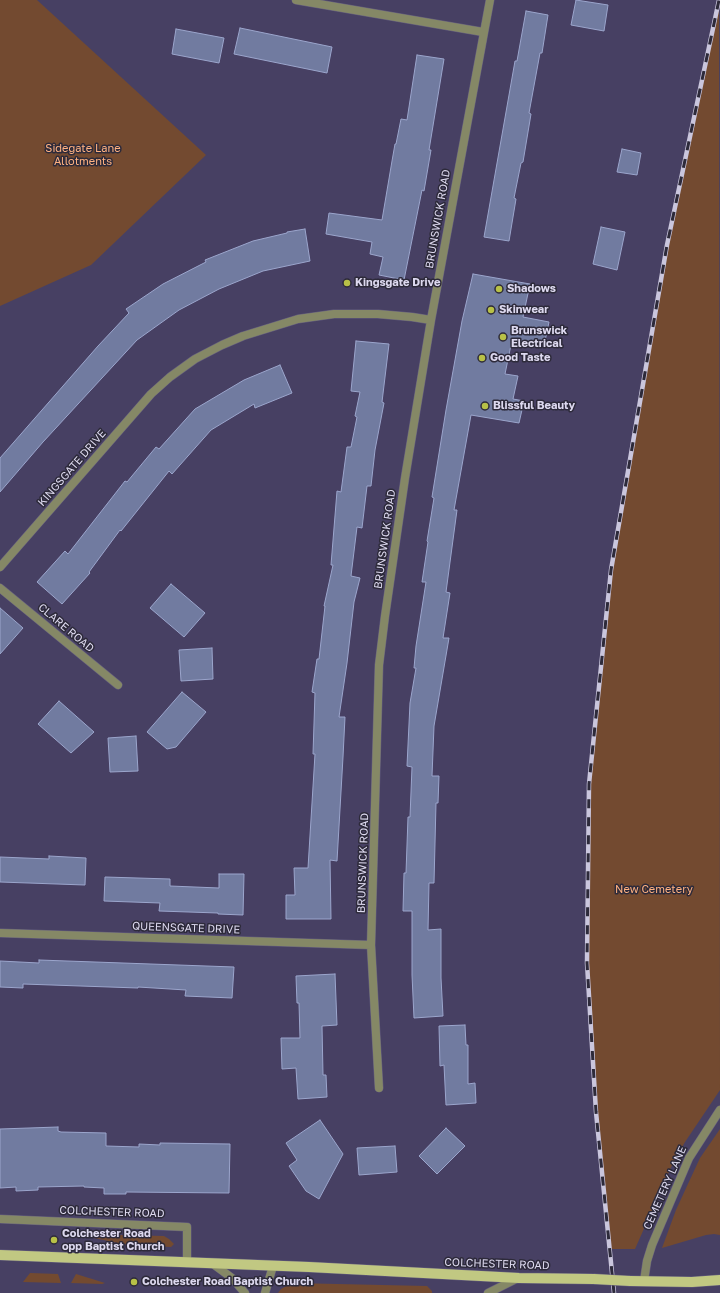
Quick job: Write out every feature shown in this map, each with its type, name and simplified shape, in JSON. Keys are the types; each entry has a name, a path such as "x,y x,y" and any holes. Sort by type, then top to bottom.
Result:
{"main road":[{"name":"COLCHESTER ROAD","path":"0,1255 519,1278 692,1282 720,1280"}],"street":[{"path":"296,0 483,32"},
{"name":"BRUNSWICK ROAD","path":"379,1088 371,945 379,665 405,478 431,320 490,0"},
{"name":"KINGSGATE DRIVE","path":"0,567 151,394 170,377 195,359 243,336 298,319 334,314 378,314 431,320"},
{"name":"CLARE ROAD","path":"0,588 118,685"},
{"name":"QUEENSGATE DRIVE","path":"0,933 371,945"},
{"name":"CEMETERY LANE","path":"644,1281 647,1261 652,1245 689,1158 720,1110"},
{"name":"COLCHESTER ROAD","path":"0,1219 187,1227 187,1263"},
{"path":"213,1264 232,1278 245,1293"},
{"path":"265,1293 273,1266"},
{"path":"488,1293 519,1278"}],"green space":[{"name":"Sidegate Lane Allotments","path":"0,0 37,0 206,155 91,265 0,306"},
{"name":"New Cemetery","path":"719,0 720,1090 685,1142 673,1163 635,1249 610,1249 596,1112 587,963 589,784 611,570 667,245"},
{"path":"720,1129 720,1235 706,1235 662,1248 676,1210 700,1158"},
{"path":"74,1234 164,1236 174,1244 171,1247 128,1245"},
{"path":"30,1273 58,1274 61,1283 23,1282"},
{"path":"76,1274 105,1283 71,1283"},
{"path":"292,1283 427,1286 432,1293 278,1293 281,1289"}],"building":[{"path":"576,0 608,5 604,31 571,25"},
{"path":"526,11 548,15 542,53 540,53 529,113 531,114 523,162 521,163 514,198 516,199 509,241 484,237 515,61 517,61"},
{"path":"240,28 332,47 327,73 234,54"},
{"path":"176,29 224,38 219,63 172,54"},
{"path":"417,55 444,59 424,191 422,190 404,280 379,275 383,257 370,254 372,242 326,234 329,213 382,220 395,144 401,119 407,120"},
{"path":"622,149 641,153 637,175 617,172"},
{"path":"601,227 625,232 617,270 593,264"},
{"path":"305,229 310,261 263,271 219,289 179,310 137,340 43,442 0,492 0,458 98,346 129,313 126,309 163,284 206,262 205,260 253,241"},
{"path":"473,274 530,284 523,317 549,322 544,346 512,340 505,374 518,376 513,399 524,401 519,423 471,415 454,510 457,510 446,592 450,593 443,638 449,638 434,726 432,776 439,776 438,803 436,803 434,883 429,883 428,930 441,929 443,1016 414,1018 412,911 403,911 404,873 406,873 412,767 407,766 410,703 416,668 414,668 416,646 426,582 422,582 434,498 432,497 462,321"},
{"path":"356,341 389,344 382,402 384,403 375,450 371,486 367,486 362,528 357,527 351,576 360,578 354,602 339,717 345,717 337,861 330,860 331,919 286,919 286,895 295,895 294,868 308,868 315,754 313,754 315,693 312,692 317,659 319,659 324,606 333,565 331,565 337,491 341,492 347,447 351,447 357,417 355,416 360,392 351,391"},
{"path":"280,365 292,393 255,408 254,404 211,430 172,474 169,471 121,531 120,530 89,572 90,573 62,604 37,582 65,551 68,554 125,481 127,482 156,447 159,449 195,409 244,380"},
{"path":"171,584 205,613 184,637 150,608"},
{"path":"0,608 23,628 0,654"},
{"path":"212,648 213,679 181,681 179,650"},
{"path":"182,692 206,712 176,747 167,749 147,732"},
{"path":"59,701 94,732 71,753 38,724"},
{"path":"136,736 138,771 110,772 108,738"},
{"path":"49,856 86,858 85,885 0,882 0,857 49,859"},
{"path":"219,874 244,874 243,915 159,911 160,903 104,901 105,877 170,879 170,886 219,888"},
{"path":"39,960 234,967 232,998 185,996 186,990 138,987 23,984 23,988 0,987 0,961 39,963"},
{"path":"335,974 337,1025 322,1026 323,1075 326,1075 327,1097 298,1099 296,1068 282,1069 281,1038 300,1038 299,1003 297,1003 296,976"},
{"path":"465,1025 466,1045 468,1045 468,1084 475,1083 476,1103 446,1105 444,1065 440,1066 439,1026"},
{"path":"320,1120 343,1154 319,1199 306,1191 289,1166 297,1160 286,1143"},
{"path":"58,1127 58,1131 61,1132 106,1133 106,1146 139,1147 139,1144 160,1145 160,1143 230,1144 229,1193 126,1192 126,1194 104,1194 104,1188 84,1186 38,1187 38,1190 16,1191 16,1187 0,1188 0,1129"},
{"path":"446,1128 465,1146 437,1174 419,1156"},
{"path":"395,1146 397,1172 359,1175 357,1148"}],"railway":[{"path":"614,1293 596,1112 587,963 589,784 611,570 667,245 719,0"}],"place":[{"name":"Kingsgate Drive","path":"347,283"},
{"name":"Shadows","path":"499,289"},
{"name":"Skinwear","path":"491,310"},
{"name":"Brunswick Electrical","path":"503,337"},
{"name":"Good Taste","path":"482,358"},
{"name":"Blissful Beauty","path":"485,406"},
{"name":"Colchester Road opp Baptist Church","path":"54,1240"},
{"name":"Colchester Road Baptist Church","path":"134,1282"}]}
